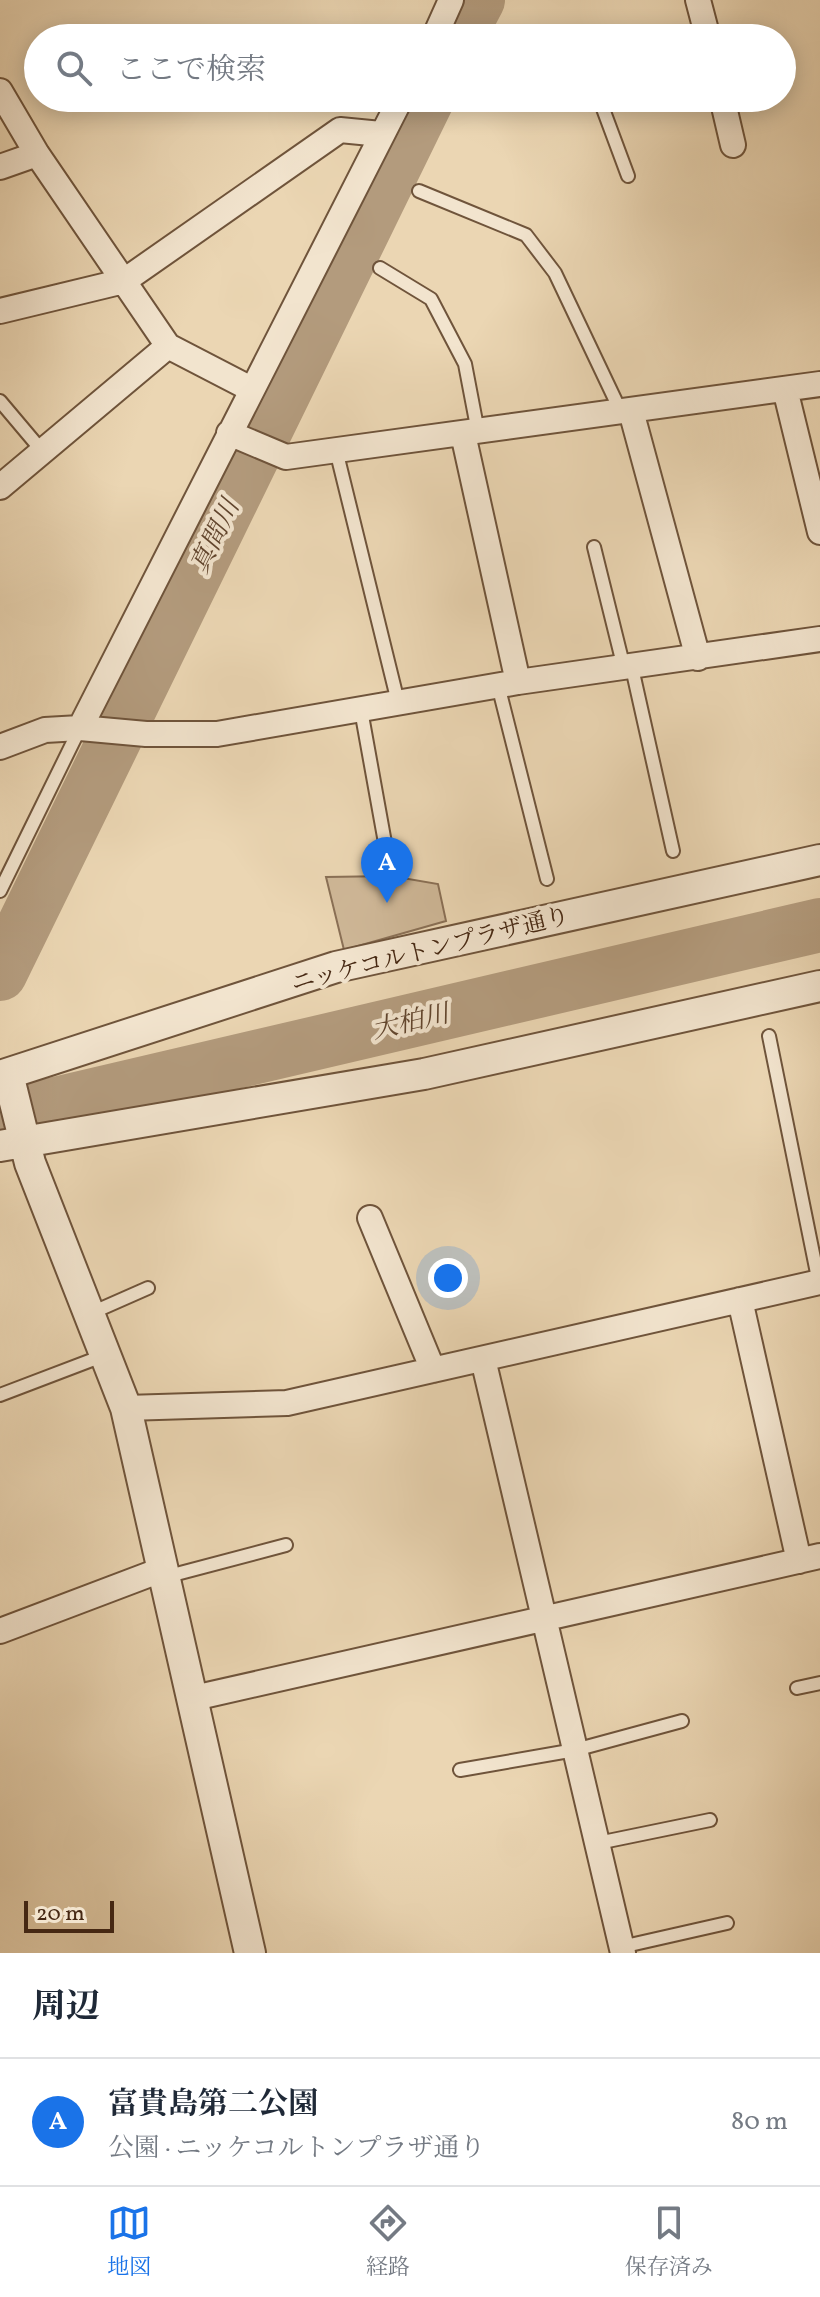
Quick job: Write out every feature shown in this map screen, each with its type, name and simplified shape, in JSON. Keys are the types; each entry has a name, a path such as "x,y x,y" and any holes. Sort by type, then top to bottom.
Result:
{"street":[{"path":"440,24 451,0"},
{"path":"698,0 704,24"},
{"path":"0,91 37,154 168,346 251,389"},
{"path":"80,728 393,112"},
{"path":"725,112 733,145"},
{"path":"0,311 124,281 340,130 381,134"},
{"path":"0,167 37,154"},
{"path":"0,487 168,346"},
{"path":"229,433 286,457 820,384"},
{"path":"785,389 820,532"},
{"path":"626,411 698,658"},
{"path":"470,433 508,684"},
{"path":"0,747 45,730 80,728 146,734 217,734 508,684 820,639"},
{"name":"ニッケコルトンプラザ通り","path":"4,1075 336,967 820,860"},
{"path":"12,1142 424,1074 820,986"},
{"path":"4,1075 12,1142 30,1163 126,1408 250,1953"},
{"path":"370,1218 433,1370"},
{"path":"126,1408 287,1403 820,1284"},
{"path":"194,1698 809,1559 740,1300"},
{"path":"483,1359 547,1618 622,1950"},
{"path":"0,1631 162,1574"}],"lane":[{"path":"604,112 628,176"},
{"path":"419,191 526,235 555,273 626,411"},
{"path":"380,268 431,299 465,364 470,433"},
{"path":"0,401 43,452"},
{"path":"336,450 398,702"},
{"path":"594,547 628,668 673,851"},
{"path":"508,684 547,879"},
{"path":"361,710 391,876"},
{"path":"0,891 80,728"},
{"path":"769,1036 820,1284"},
{"path":"89,1314 148,1288"},
{"path":"0,1395 105,1355"},
{"path":"162,1574 286,1545"},
{"path":"797,1688 820,1683"},
{"path":"460,1770 575,1750 682,1721"},
{"path":"598,1843 710,1820"},
{"path":"622,1950 727,1923"}],"shaded area":[{"path":"391,876 438,884 446,921 344,950 326,877"}],"waterway":[{"name":"真間川","path":"465,24 478,0"},
{"name":"真間川","path":"0,974 421,112"},
{"name":"大柏川","path":"0,1117 820,925"}],"place":[{"name":"富貴島第二公園","path":"387,903"}]}
